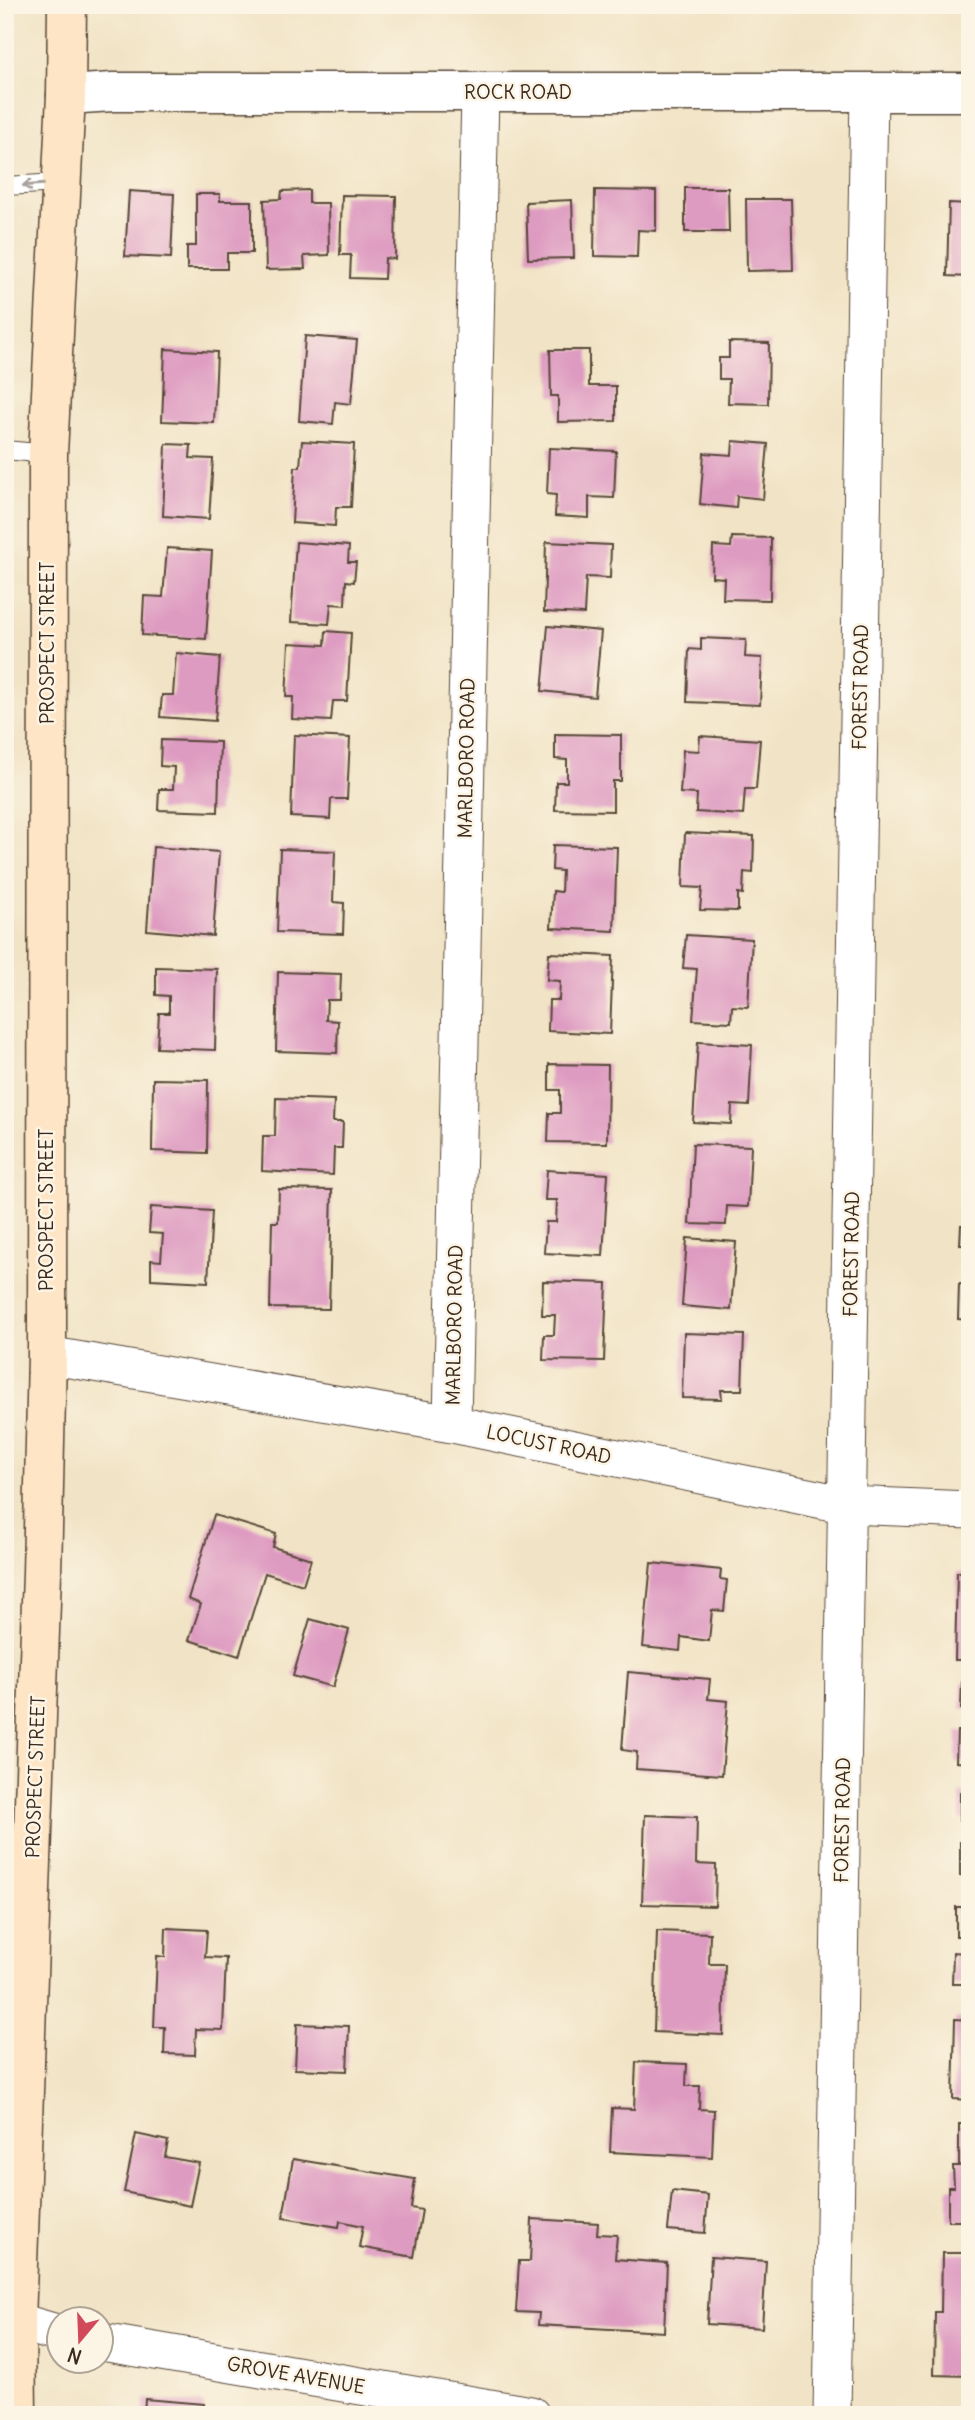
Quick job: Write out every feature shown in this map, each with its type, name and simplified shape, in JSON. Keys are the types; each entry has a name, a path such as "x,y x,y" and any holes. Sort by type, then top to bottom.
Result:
{"main road":[{"name":"PROSPECT STREET","path":"17,2415 11,2320 41,1587 47,1355 48,454 66,95 67,5"}],"street":[{"name":"ROCK ROAD","path":"66,95 113,92 970,92"},
{"name":"MARLBORO ROAD","path":"452,1424 480,92"},
{"name":"FOREST ROAD","path":"832,2415 869,92"},
{"name":"LOCUST ROAD","path":"47,1355 452,1424 847,1505 970,1510"},
{"path":"11,2320 46,2330"},
{"name":"GROVE AVENUE","path":"116,2344 531,2415"}],"lane":[{"path":"5,186 61,183"},
{"path":"5,450 48,454"}],"building":[{"path":"685,188 728,188 729,232 685,232"},
{"path":"309,190 309,203 328,203 329,255 304,256 305,269 266,270 264,200 281,199 282,191"},
{"path":"595,190 656,191 656,231 638,230 637,257 594,256"},
{"path":"129,191 174,194 171,258 125,256"},
{"path":"196,194 220,194 220,201 252,201 252,253 227,253 227,269 187,269 187,246 196,246"},
{"path":"342,195 396,196 395,259 385,258 384,279 350,278 351,255 340,255"},
{"path":"746,199 791,199 793,270 747,271"},
{"path":"572,200 574,258 528,259 526,202"},
{"path":"949,203 970,204 970,277 947,276"},
{"path":"305,336 357,340 351,404 335,402 333,424 299,421"},
{"path":"729,342 769,343 768,404 728,403 729,379 719,379 719,358 729,358"},
{"path":"165,349 217,352 214,423 162,421"},
{"path":"550,350 589,350 589,386 616,386 616,421 558,422 558,396 551,396"},
{"path":"302,441 354,444 351,507 336,507 335,526 292,523 295,467 300,467"},
{"path":"733,441 768,444 763,499 737,496 736,508 700,504 704,453 732,455"},
{"path":"166,444 191,445 190,458 213,459 209,519 163,516"},
{"path":"549,448 616,451 614,498 589,497 589,518 555,516 556,495 547,494"},
{"path":"732,537 771,538 770,600 723,599 724,578 712,577 713,546 731,547"},
{"path":"296,542 349,546 348,562 356,562 354,582 346,581 345,605 331,604 329,624 291,622"},
{"path":"546,542 611,545 610,578 586,577 584,614 544,612"},
{"path":"167,548 212,551 206,639 142,635 144,596 163,597"},
{"path":"548,626 601,631 595,697 542,691"},
{"path":"326,631 351,633 347,701 333,701 331,721 292,719 293,697 286,697 289,643 325,645"},
{"path":"701,638 746,640 745,657 762,658 760,705 687,702 689,649 701,650"},
{"path":"176,653 220,657 215,721 160,717 162,695 173,695"},
{"path":"555,734 621,735 621,781 613,781 613,811 555,810 556,782 567,782 567,760 555,759"},
{"path":"294,735 350,738 347,799 331,799 330,819 291,817"},
{"path":"700,736 760,740 756,789 745,789 743,815 696,812 697,794 680,793 683,750 699,751"},
{"path":"161,740 220,742 218,812 158,810 159,789 173,789 174,767 160,766"},
{"path":"685,833 754,836 753,873 744,872 743,894 738,893 738,911 700,910 702,888 683,887"},
{"path":"553,845 617,847 614,931 551,928 553,891 561,892 562,871 552,870"},
{"path":"153,847 219,852 213,936 147,930"},
{"path":"280,849 335,851 333,902 344,903 343,934 277,932"},
{"path":"686,935 752,939 748,1007 732,1006 731,1022 693,1020 697,969 683,968"},
{"path":"549,953 613,956 610,1034 548,1031 549,1000 559,1000 560,981 547,980"},
{"path":"156,967 217,969 215,1050 157,1048 159,1013 169,1013 169,996 156,995"},
{"path":"278,972 341,974 340,1000 327,1000 326,1020 338,1021 337,1053 276,1051"},
{"path":"967,1015 970,1015 970,1074 966,1074"},
{"path":"698,1042 752,1045 749,1106 732,1105 731,1124 693,1122"},
{"path":"549,1064 608,1065 607,1143 548,1142 549,1113 560,1113 560,1090 549,1090"},
{"path":"153,1079 208,1080 207,1153 152,1151"},
{"path":"276,1098 334,1100 333,1122 343,1122 342,1148 334,1148 333,1175 262,1171 263,1136 275,1136"},
{"path":"967,1115 970,1115 970,1163 967,1163"},
{"path":"693,1144 751,1146 748,1207 727,1206 726,1225 689,1224"},
{"path":"547,1170 608,1174 603,1256 544,1253 546,1222 556,1222 557,1200 545,1200"},
{"path":"279,1189 332,1190 329,1309 270,1308 272,1222 278,1222"},
{"path":"151,1207 212,1211 208,1282 151,1279 151,1260 161,1261 163,1234 149,1233"},
{"path":"961,1225 970,1225 970,1245 960,1245"},
{"path":"687,1238 736,1242 731,1310 682,1306"},
{"path":"543,1281 607,1283 604,1361 543,1360 544,1335 554,1335 555,1315 542,1315"},
{"path":"959,1284 970,1285 970,1320 958,1319"},
{"path":"684,1333 744,1335 742,1390 721,1390 722,1399 682,1398"},
{"path":"214,1515 276,1534 273,1547 311,1559 303,1585 265,1573 239,1656 189,1640 201,1604 188,1599"},
{"path":"651,1563 721,1570 720,1579 727,1580 724,1611 712,1610 709,1641 681,1637 680,1651 643,1647"},
{"path":"957,1572 970,1572 970,1660 955,1660"},
{"path":"310,1619 349,1630 333,1687 293,1676"},
{"path":"628,1672 710,1679 708,1699 728,1701 722,1775 636,1769 637,1752 622,1750"},
{"path":"962,1682 970,1682 970,1709 961,1709"},
{"path":"957,1731 970,1731 970,1763 956,1762"},
{"path":"960,1792 970,1792 970,1820 960,1820"},
{"path":"645,1815 697,1817 696,1864 716,1865 715,1906 642,1904"},
{"path":"960,1842 970,1842 970,1876 960,1876"},
{"path":"956,1907 970,1907 970,1984 952,1984 953,1952 965,1953 965,1936 956,1936"},
{"path":"166,1928 207,1930 205,1957 226,1958 223,2030 196,2029 195,2055 164,2054 165,2027 154,2027 157,1956 165,1957"},
{"path":"657,1931 710,1933 709,1964 725,1964 723,2035 654,2032"},
{"path":"955,2019 970,2020 970,2100 953,2099"},
{"path":"297,2024 349,2026 347,2071 295,2069"},
{"path":"636,2062 687,2064 686,2086 700,2086 699,2109 714,2110 712,2157 610,2152 612,2108 634,2109"},
{"path":"959,2124 970,2124 970,2221 948,2221 948,2187 954,2187 953,2166 959,2166"},
{"path":"136,2134 168,2141 165,2157 199,2163 190,2206 124,2192"},
{"path":"293,2159 415,2179 411,2208 422,2210 414,2257 359,2247 363,2226 340,2221 339,2227 283,2218"},
{"path":"672,2191 708,2195 705,2233 668,2230"},
{"path":"532,2219 598,2223 597,2234 617,2235 615,2259 667,2263 664,2332 538,2325 539,2313 516,2312 519,2261 530,2261"},
{"path":"942,2253 970,2253 970,2376 934,2375 935,2312 941,2312"},
{"path":"711,2257 766,2261 762,2328 707,2324"},
{"path":"145,2399 204,2404 203,2415 144,2415"}]}
